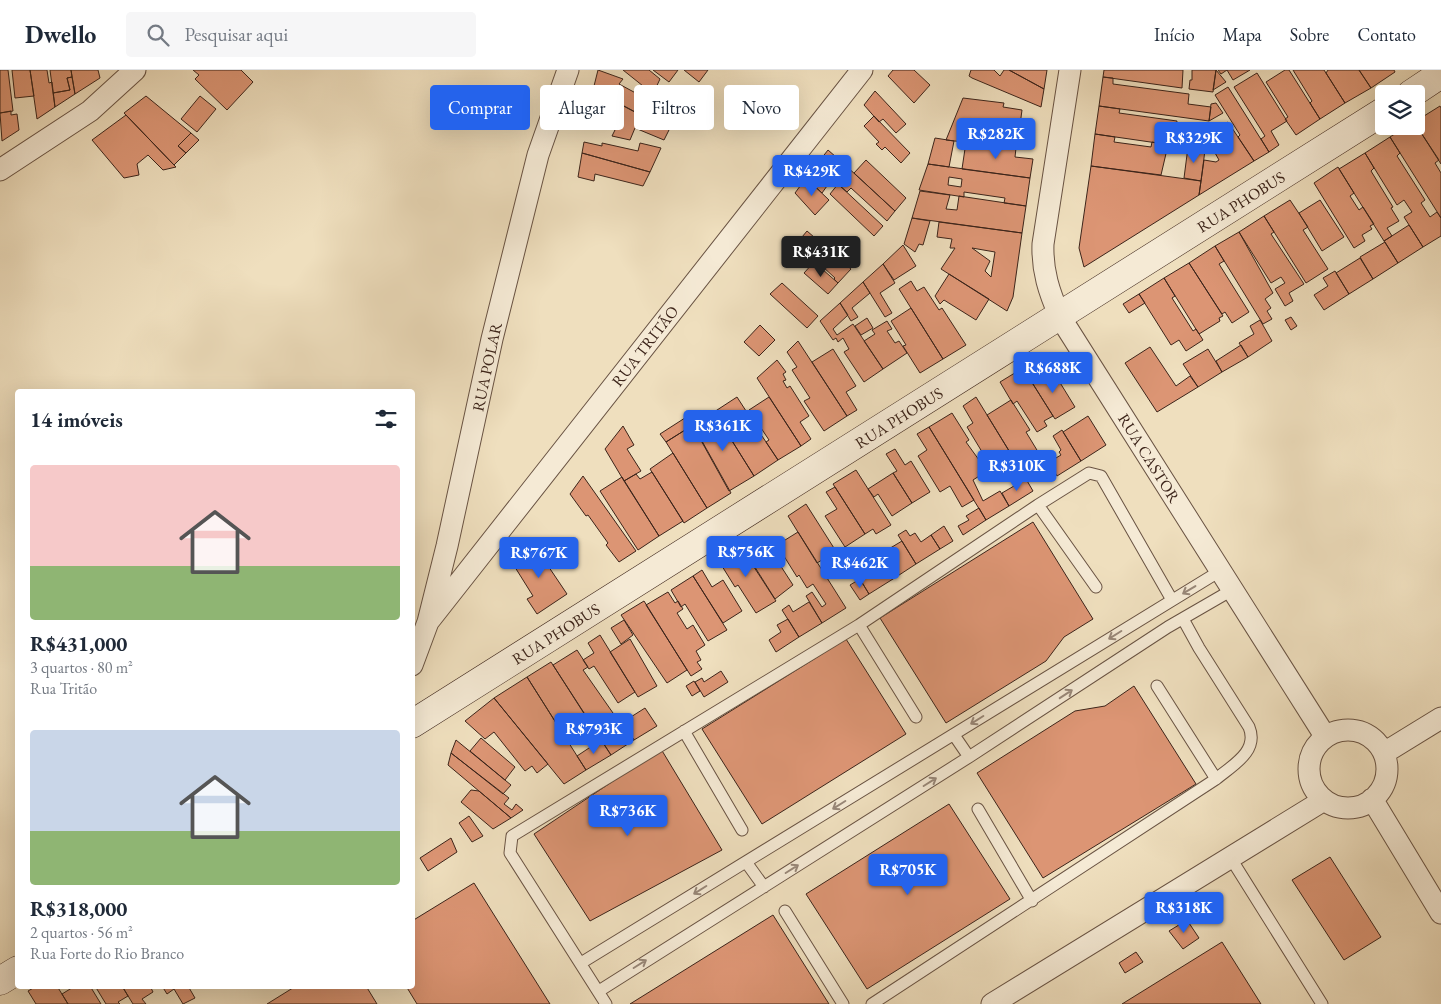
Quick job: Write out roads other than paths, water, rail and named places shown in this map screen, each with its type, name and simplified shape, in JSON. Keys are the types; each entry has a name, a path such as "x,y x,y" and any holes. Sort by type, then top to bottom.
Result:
{"street":[{"path":"0,170 90,111 135,70"},
{"name":"RUA POLAR","path":"415,657 428,622 470,448 492,339 538,155 568,70"},
{"name":"RUA TRITÃO","path":"428,622 862,70"},
{"name":"RUA CASTOR","path":"1070,70 1043,244 1042,266 1048,288 1060,317 1325,736"},
{"path":"1424,85 1441,74"},
{"name":"RUA PHOBUS","path":"415,722 1375,117"},
{"path":"1384,753 1441,718"},
{"path":"1342,730 1354,730 1372,738 1384,753 1387,766 1386,778 1380,790 1372,799 1360,806 1348,808 1335,806 1324,800 1315,790 1309,778 1308,765 1312,753 1325,736 1342,730"},
{"path":"1372,799 1441,913"},
{"path":"992,1004 1324,800"},
{"path":"0,981 15,972"}],"lane":[{"path":"606,1004 510,853 512,836 859,625 1089,473 1101,476 1172,600"},
{"path":"1038,505 1096,587"},
{"path":"581,964 1220,571"},
{"path":"599,991 1183,619 1232,590"},
{"path":"872,1004 1216,779 1251,746 1253,737 1183,619"},
{"path":"859,625 916,717"},
{"path":"1157,686 1216,779"},
{"path":"684,731 742,830"},
{"path":"954,735 969,757"},
{"path":"978,809 1032,901"},
{"path":"1230,857 1322,1004"},
{"path":"746,862 764,887"},
{"path":"786,911 843,1004"}]}
